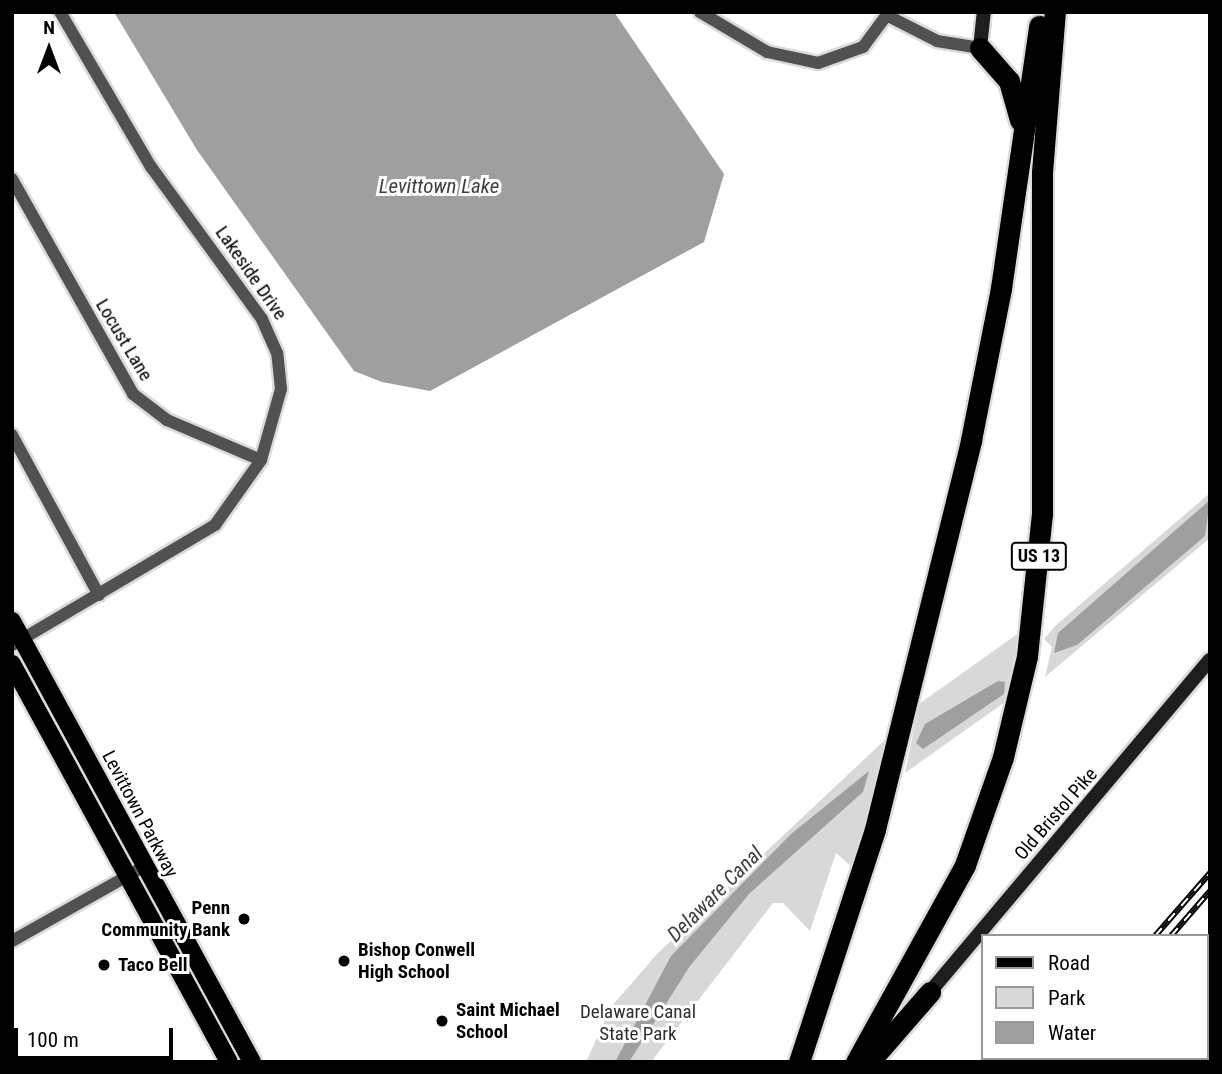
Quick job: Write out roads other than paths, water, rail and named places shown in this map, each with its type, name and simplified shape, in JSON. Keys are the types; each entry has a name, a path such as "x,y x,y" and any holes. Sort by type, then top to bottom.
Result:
{"highway":[{"path":"799,1062 823,979 874,829 971,440 1023,143 1041,12"},
{"name":"US 13","path":"856,1062 965,864 1003,757 1027,656 1042,514 1042,172 1055,12"},
{"path":"980,48 1013,90 1023,143"},
{"path":"787,1062 823,979"},
{"path":"869,1062 930,992"}],"main road":[{"path":"980,48 984,12"},
{"name":"Levittown Parkway","path":"12,621 17,642 145,866 252,1062"},
{"name":"Old Bristol Pike","path":"930,992 1210,660"},
{"path":"12,664 229,1062"}],"street":[{"name":"Lakeside Drive","path":"17,642 99,596 215,525 261,460 280,405 271,337 151,167 61,12"},
{"path":"700,12 767,52 818,63 863,47 889,14 937,41 980,48"},
{"name":"Locust Lane","path":"12,179 133,394 167,420 261,460"},
{"path":"12,435 99,596"},
{"path":"12,941 145,866"}],"water":[{"name":"Levittown Lake","path":"114,12 614,12 724,174 704,242 430,391 382,382 354,371 197,150"},
{"path":"1210,500 1205,536 1077,645 1054,653 1058,633"},
{"path":"998,681 1005,682 1004,694 923,749 916,743 925,724"},
{"path":"869,771 863,792 749,894 690,966 629,1062 615,1062 671,956 791,834"}],"railway":[{"path":"1157,934 1210,873"},
{"path":"1173,934 1210,891"}],"place":[{"name":"Penn Community Bank","path":"244,919"},
{"name":"Bishop Conwell High School","path":"344,961"},
{"name":"Taco Bell","path":"104,965"},
{"name":"Saint Michael School","path":"442,1021"}],"water label":[{"name":"Delaware Canal","path":"715,894"}],"park label":[{"name":"Delaware Canal State Park","path":"638,1023"}]}
